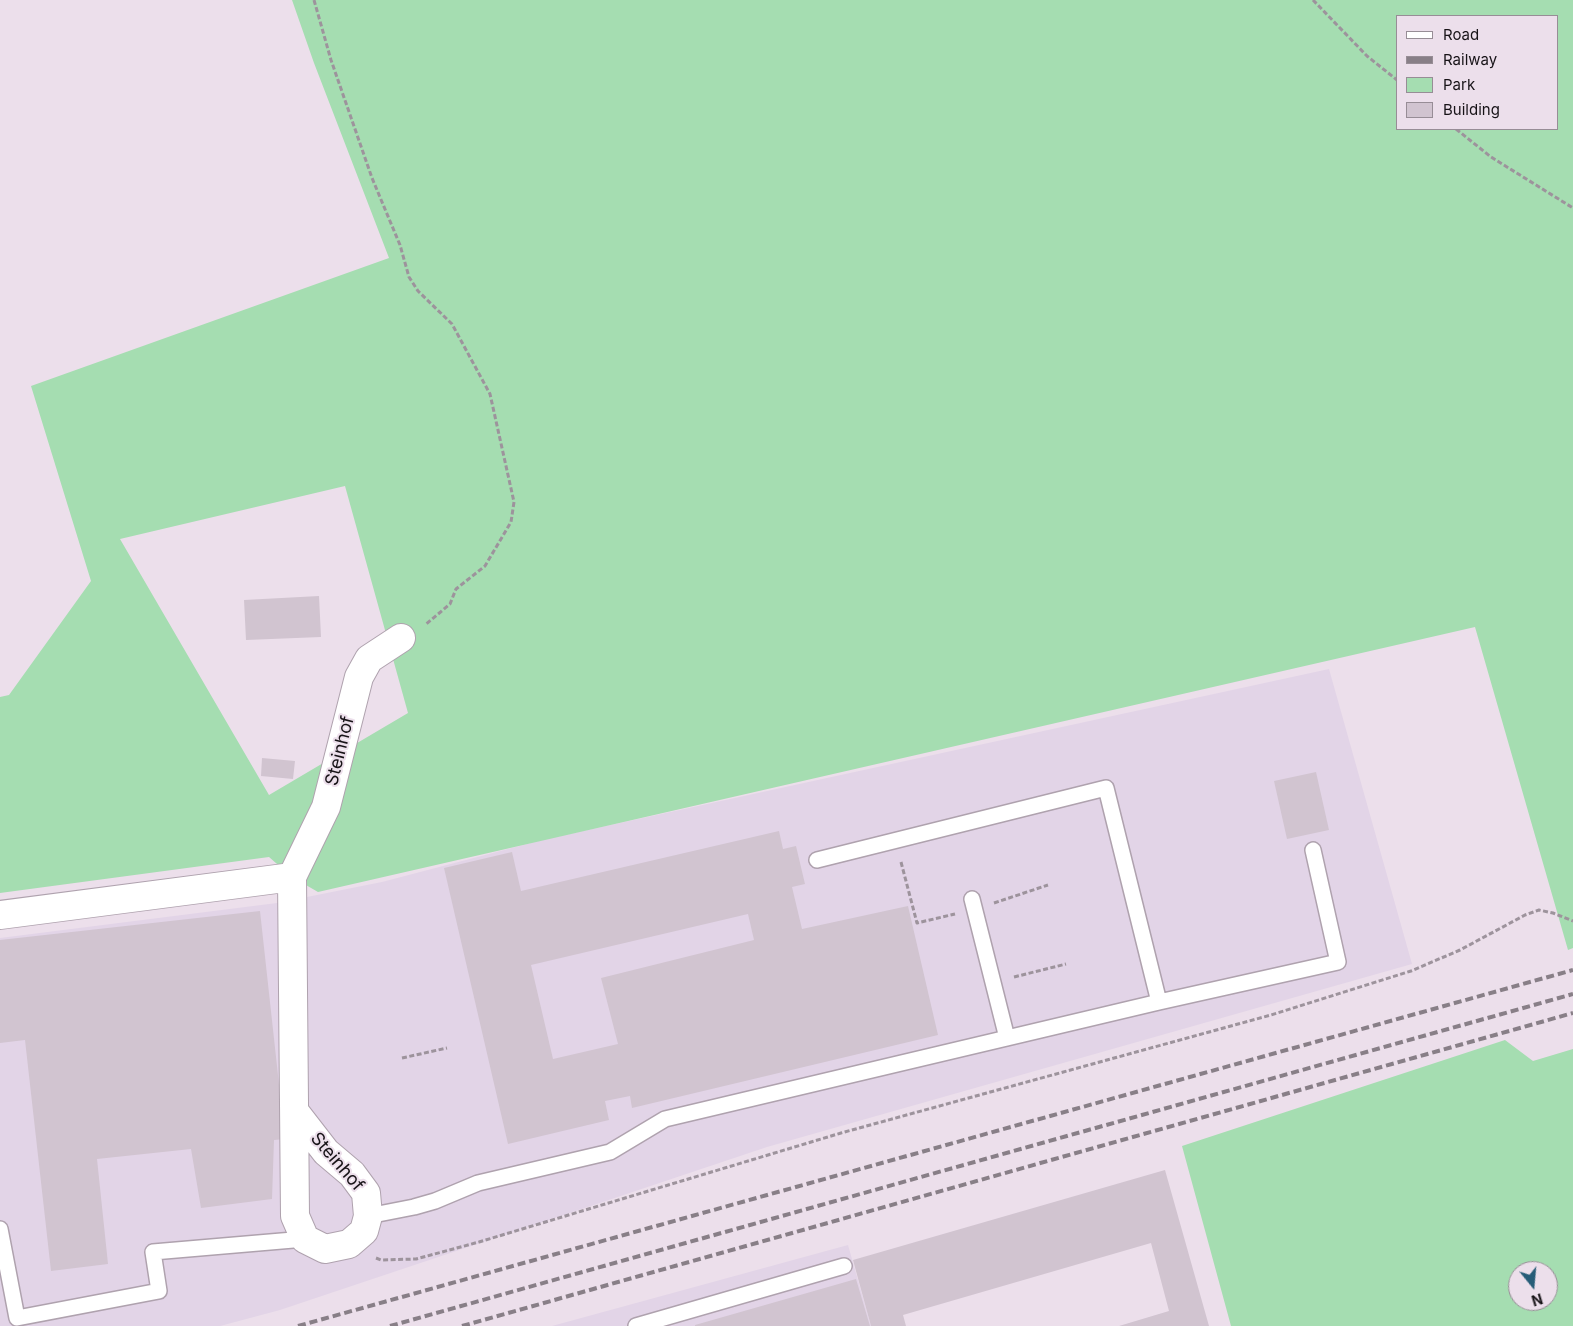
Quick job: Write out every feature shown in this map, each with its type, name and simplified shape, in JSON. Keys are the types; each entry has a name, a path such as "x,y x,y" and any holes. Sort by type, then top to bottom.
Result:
{"street":[{"name":"Steinhof","path":"305,1239 295,1216 292,877 326,807 359,677 369,659 402,638"},
{"path":"0,915 292,877"},
{"name":"Steinhof","path":"295,1112 326,1152 352,1174 366,1193 368,1216 364,1231 349,1244"},
{"path":"305,1239 325,1249 349,1244"}],"lane":[{"path":"817,860 1106,788 1159,1002"},
{"path":"368,1216 435,1201 478,1183 610,1152 665,1119 1159,1002 1338,962 1313,850"},
{"path":"972,899 1007,1038"},
{"path":"0,1229 17,1318 158,1291 153,1252 305,1239"},
{"path":"636,1326 844,1266"}],"path":[{"path":"314,0 331,60 372,178 400,245 409,277 418,290 452,324 490,394 514,502 510,522 485,566 456,589 450,604 420,629 402,638"},
{"path":"1313,0 1367,56 1396,79"},
{"path":"1457,130 1491,157 1573,208"},
{"path":"349,1244 381,1260 416,1259 479,1242 841,1132 1271,1015 1411,971 1460,950 1539,910 1553,912 1573,921"},
{"path":"993,982 1066,964"},
{"path":"402,1058 447,1048"}],"shaded area":[{"path":"1329,669 1412,964 767,1147 280,1310 220,1326 0,1326 0,938 277,903 382,882 546,839"},
{"path":"848,1245 871,1326 552,1326"}],"green space":[{"path":"292,0 1573,0 1573,948 1568,950 1475,627 318,892 292,877 269,857 0,893 0,697 9,695 91,581 31,386 389,258 314,63","holes":["345,486 408,713 269,795 120,539"]},
{"path":"1505,1040 1533,1061 1573,1049 1573,1326 1231,1326 1182,1146"}],"building":[{"path":"319,596 321,637 246,640 244,600"},
{"path":"262,758 295,761 293,779 261,776"},
{"path":"1316,772 1329,830 1287,839 1274,781"},
{"path":"779,831 783,849 796,846 805,884 792,887 802,929 908,906 938,1035 632,1108 630,1096 605,1101 609,1120 508,1144 444,868 512,852 521,891","holes":["748,914 754,940 601,978 618,1044 553,1059 531,965"]},
{"path":"260,911 285,1139 274,1140 272,1199 201,1208 191,1149 97,1159 108,1264 51,1271 25,1040 0,1043 0,940"},
{"path":"1165,1170 1209,1326 1119,1326 1169,1311 1151,1243 903,1315 906,1326 871,1326 853,1260"},
{"path":"856,1279 870,1326 695,1326 695,1325"}],"railway":[{"path":"298,1326 1573,970"},
{"path":"390,1326 1573,994"},
{"path":"462,1326 1573,1013"}]}
